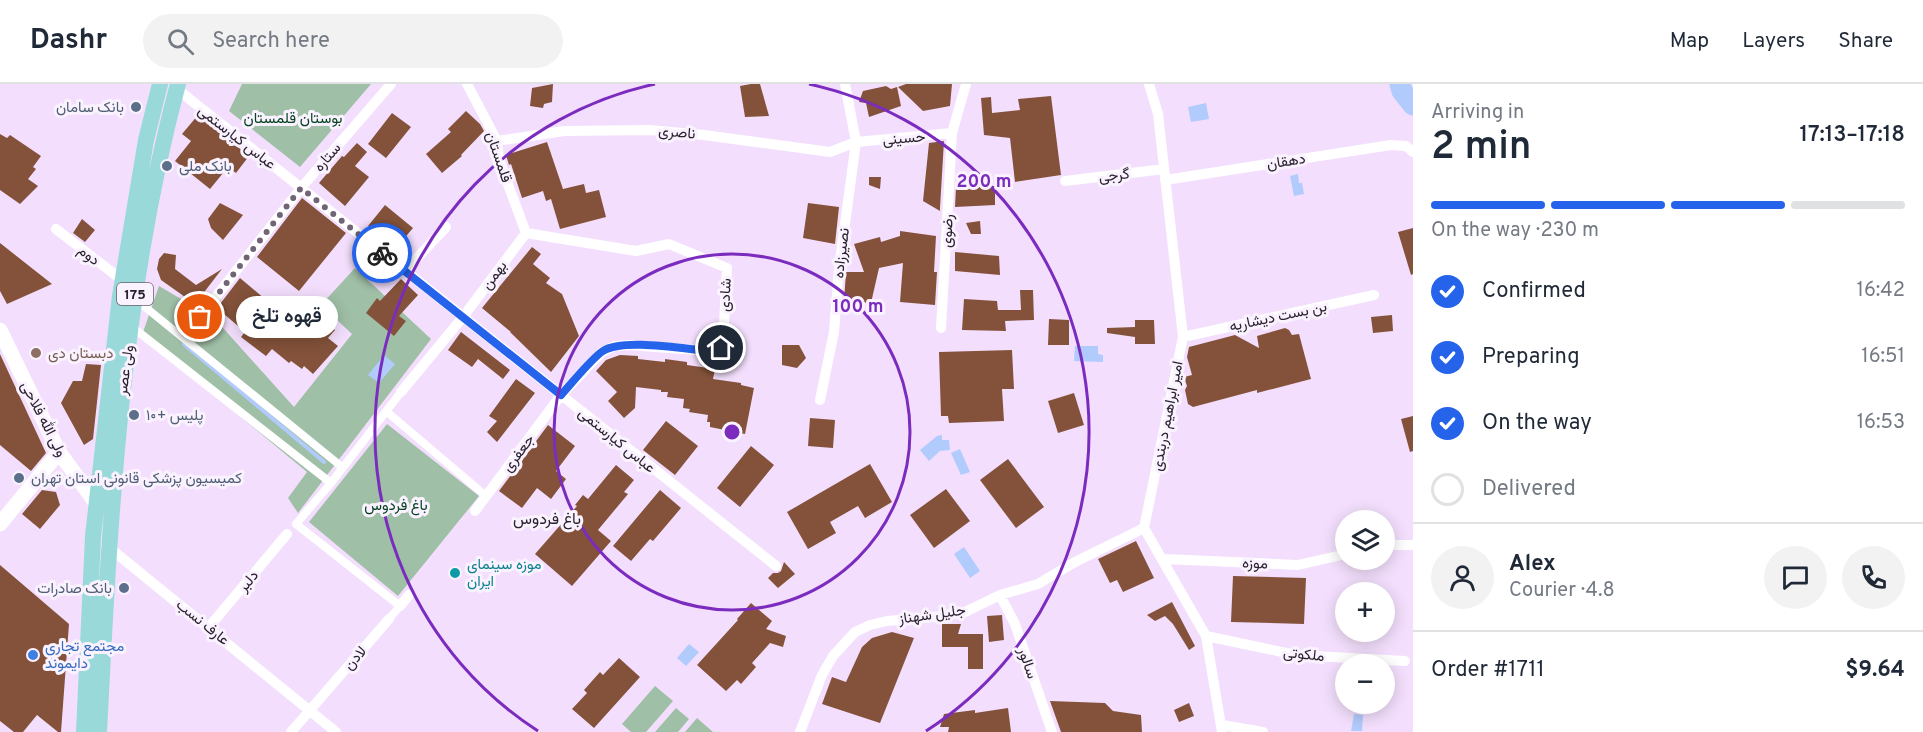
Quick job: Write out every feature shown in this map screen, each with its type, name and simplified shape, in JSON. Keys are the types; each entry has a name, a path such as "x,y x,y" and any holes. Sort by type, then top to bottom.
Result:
{"main road":[{"name":"ولی عصر","path":"99,732 110,547 104,505 122,280 146,140 160,84"},
{"name":"ولی عصر","path":"84,732 93,536 104,505 146,225 161,148 178,87"},
{"name":"ولی‌ الله فلاحی","path":"0,330 59,452 104,505"},
{"path":"0,524 59,452"}],"street":[{"name":"ستاره","path":"200,317 301,188 391,84"},
{"name":"قلمستان","path":"467,84 497,141 499,160 526,233"},
{"name":"نصیرزاده","path":"820,400 834,332 839,268 856,142 845,84"},
{"name":"رضوى","path":"941,328 952,133 966,84"},
{"name":"امیر ابراهیم دربندی","path":"1144,528 1183,337 1158,114 1149,84"},
{"name":"عباس کیارستمی","path":"178,87 301,188 776,566"},
{"name":"ناصری","path":"497,141 564,131 614,129 704,135 830,152 856,142"},
{"name":"حسینی","path":"856,142 952,133"},
{"name":"دهقان","path":"1164,175 1391,145 1410,149"},
{"name":"گرجی","path":"1065,181 1164,175"},
{"path":"405,271 446,227"},
{"name":"دوم","path":"56,229 122,280"},
{"name":"بهمن","path":"463,317 526,233"},
{"name":"شادی","path":"526,233 636,251 669,244 727,268 721,348 710,351 615,346 602,352 561,395"},
{"name":"بن بست دیشاریه","path":"1183,337 1374,295"},
{"path":"134,298 342,468"},
{"path":"287,534 331,483 401,392 463,317"},
{"path":"131,326 331,483"},
{"name":"جعفری","path":"475,511 561,395"},
{"path":"386,411 486,496"},
{"path":"296,524 400,606 410,595"},
{"path":"1144,528 1164,559 1206,636 1222,728 1263,732"},
{"name":"جلیل شهناز","path":"800,732 822,675 833,656 855,632 887,621 965,612 1000,595 1038,584 1075,562 1144,528"},
{"name":"دلبر","path":"209,627 287,534"},
{"name":"عارف نسب","path":"93,536 110,547 336,732"},
{"path":"1395,545 1413,545"},
{"name":"موزه","path":"1164,559 1298,565 1335,557"},
{"name":"سالور","path":"1000,595 1015,624 1052,732"},
{"name":"لادن","path":"291,732 400,606"},
{"name":"ملکوتی","path":"1206,636 1296,655 1405,661"}],"green space":[{"name":"بوستان قلمستان","path":"242,84 371,84 300,167 229,111"},
{"path":"355,268 431,339 298,513 288,498 307,472 142,335 159,286 215,319 294,407 352,334 321,305"},
{"name":"باغ فردوس","path":"387,424 479,496 398,596 309,522"},
{"path":"655,686 673,701 646,732 631,732 622,724"},
{"path":"676,708 689,719 678,732 655,732"},
{"path":"697,718 713,732 685,732"}],"water":[{"path":"1206,103 1209,119 1191,122 1188,107"},
{"path":"1298,174 1304,194 1294,196 1290,176"},
{"path":"1075,346 1098,346 1098,354 1103,355 1103,362 1074,361"},
{"path":"384,355 395,364 379,383 368,375"},
{"path":"942,435 942,440 949,440 950,450 940,451 929,461 920,450 937,436"},
{"path":"960,449 970,472 961,475 951,453"},
{"path":"964,547 980,571 970,578 954,554"},
{"path":"689,644 699,652 686,666 677,658"},
{"path":"1354,714 1363,715 1362,731 1351,731"}],"building":[{"path":"553,84 552,102 544,104 543,108 530,106 532,88"},
{"path":"760,84 769,116 745,117 740,86"},
{"path":"906,84 952,84 950,106 923,111 898,87"},
{"path":"886,86 891,89 897,87 901,106 869,117 866,103 859,102 863,91"},
{"path":"1051,96 1061,175 1015,182 1010,138 984,135 981,98 991,97 992,113 1020,110 1018,99"},
{"path":"466,111 484,131 462,156 442,173 426,154 451,132 448,129"},
{"path":"392,113 411,127 386,158 368,144"},
{"path":"198,115 249,156 236,173 228,167 210,189 175,161 191,141 182,134"},
{"path":"0,134 7,138 10,135 41,156 33,167 36,169 28,179 38,186 20,204 0,190"},
{"path":"944,141 940,211 923,201 929,143"},
{"path":"547,142 563,189 584,184 586,193 599,190 606,217 560,229 551,199 546,201 543,191 522,198 506,155"},
{"path":"357,143 367,152 355,166 369,177 345,206 319,183 342,156 344,157"},
{"path":"869,177 881,177 880,189 869,185"},
{"path":"995,186 995,205 955,207 956,187"},
{"path":"302,198 346,233 299,291 257,257"},
{"path":"220,203 243,215 223,240 211,228 208,219"},
{"path":"808,203 839,207 835,244 803,238"},
{"path":"385,205 413,228 396,248 368,226"},
{"path":"82,219 95,230 85,242 73,233"},
{"path":"980,221 981,234 971,234 966,223"},
{"path":"1413,228 1413,274 1411,275 1398,232"},
{"path":"900,231 936,236 935,305 900,302 903,263 879,268 871,303 844,301 846,272 864,272 854,244 880,237 881,242 900,236"},
{"path":"0,243 52,284 7,304 0,291"},
{"path":"532,247 541,254 533,264 550,278 546,283 562,294 579,336 551,372 511,332 482,308"},
{"path":"955,252 999,256 1000,275 955,271"},
{"path":"164,253 176,255 175,269 196,285 222,269 195,304 161,280 157,269 159,259"},
{"path":"240,278 311,338 324,321 335,330 328,338 338,346 313,374 304,366 302,369 291,361 289,363 272,349 266,356 241,337 245,332 217,308"},
{"path":"401,279 418,295 399,316 406,321 394,336 366,313 377,298 380,301"},
{"path":"1020,290 1033,290 1034,320 1005,321 1006,331 962,330 964,299 997,301 998,310 1021,310"},
{"path":"1392,315 1393,331 1373,333 1371,317"},
{"path":"1049,319 1069,320 1069,345 1048,345"},
{"path":"1135,320 1154,320 1155,344 1135,344 1135,337 1107,333 1107,328 1135,327"},
{"path":"1285,328 1292,335 1299,334 1311,379 1193,407 1188,404 1184,377 1192,375 1187,357 1189,347 1235,335 1259,348 1257,336"},
{"path":"461,332 510,370 503,379 478,359 472,367 448,350"},
{"path":"782,345 799,345 806,358 797,368 782,365"},
{"path":"1012,350 1014,389 1002,389 1004,421 949,423 948,416 941,416 939,352"},
{"path":"0,354 46,453 31,471 0,445"},
{"path":"620,355 665,362 665,359 687,362 687,365 715,369 713,379 741,383 741,385 754,388 745,434 710,427 710,422 707,422 708,415 689,412 690,409 683,408 684,399 667,397 668,392 661,392 661,390 636,387 635,408 624,418 608,401 617,392 596,371 606,360"},
{"path":"86,364 101,365 93,439 84,445 61,403 73,381 82,381"},
{"path":"516,379 535,393 497,442 487,432 497,421 489,416"},
{"path":"1074,393 1084,425 1058,433 1048,401"},
{"path":"1413,416 1413,451 1410,452 1401,419"},
{"path":"810,418 835,420 833,448 808,446"},
{"path":"666,421 698,446 675,475 643,450"},
{"path":"548,425 575,446 556,471 566,479 551,499 537,488 522,508 499,491"},
{"path":"751,446 774,465 740,507 717,488"},
{"path":"1008,459 1044,507 1016,528 980,480"},
{"path":"870,464 892,502 865,518 858,506 830,522 836,533 808,549 787,512"},
{"path":"616,465 634,480 624,492 628,494 598,530 611,541 572,586 535,554 577,506 575,505 583,495 588,499"},
{"path":"946,489 970,521 934,548 910,515"},
{"path":"42,490 56,492 60,505 40,529 22,514"},
{"path":"660,490 681,508 653,541 650,539 631,561 613,546"},
{"path":"1136,541 1154,578 1123,592 1117,580 1110,583 1098,559"},
{"path":"784,562 795,574 778,588 768,578 773,573 781,571"},
{"name":"مجتمع تجاری دایموند","path":"0,565 69,624 61,732 37,715 23,732 14,732 0,721"},
{"path":"1233,576 1306,578 1304,624 1231,622"},
{"path":"1172,602 1195,646 1189,650 1173,624 1165,616 1155,621 1147,615"},
{"path":"751,603 772,621 766,629 786,636 783,647 770,643 752,663 756,667 741,684 737,680 726,691 697,665"},
{"path":"1002,615 1004,640 989,642 987,616"},
{"path":"942,624 961,624 958,634 983,634 983,669 968,669 968,647 942,647"},
{"path":"892,632 914,638 880,723 822,704 832,677 846,682 862,647 872,638"},
{"path":"619,658 640,677 594,728 572,709 587,693 584,690 600,672 603,675"},
{"path":"1050,701 1105,703 1113,711 1141,715 1142,732 1061,732"},
{"path":"1189,703 1194,716 1179,722 1174,710"},
{"path":"1008,708 1011,732 948,732 949,727 940,727 944,714 975,710 975,713"}],"waterway":[{"path":"1400,84 1402,91 1413,105"},
{"path":"184,344 324,462"}],"way so far":[{"path":"200,317 301,188 382,253"}],"place":[{"name":"بانک سامان","path":"136,107"},
{"name":"بانک ملی","path":"167,166"},
{"name":"قهوه تلخ","path":"200,317"},
{"name":"دبستان دی","path":"36,353"},
{"name":"پلیس +۱۰","path":"134,415"},
{"name":"کمیسیون پزشکی قانونی استان تهران","path":"19,478"},
{"name":"موزه سینمای ایران","path":"455,573"},
{"name":"بانک صادرات","path":"124,588"},
{"name":"مجتمع تجاری دایموند","path":"33,655"}],"district":[{"name":"باغ فردوس","path":"547,518"}],"route":[{"path":"382,253 561,395 602,352 615,346 710,351 721,348"}]}
